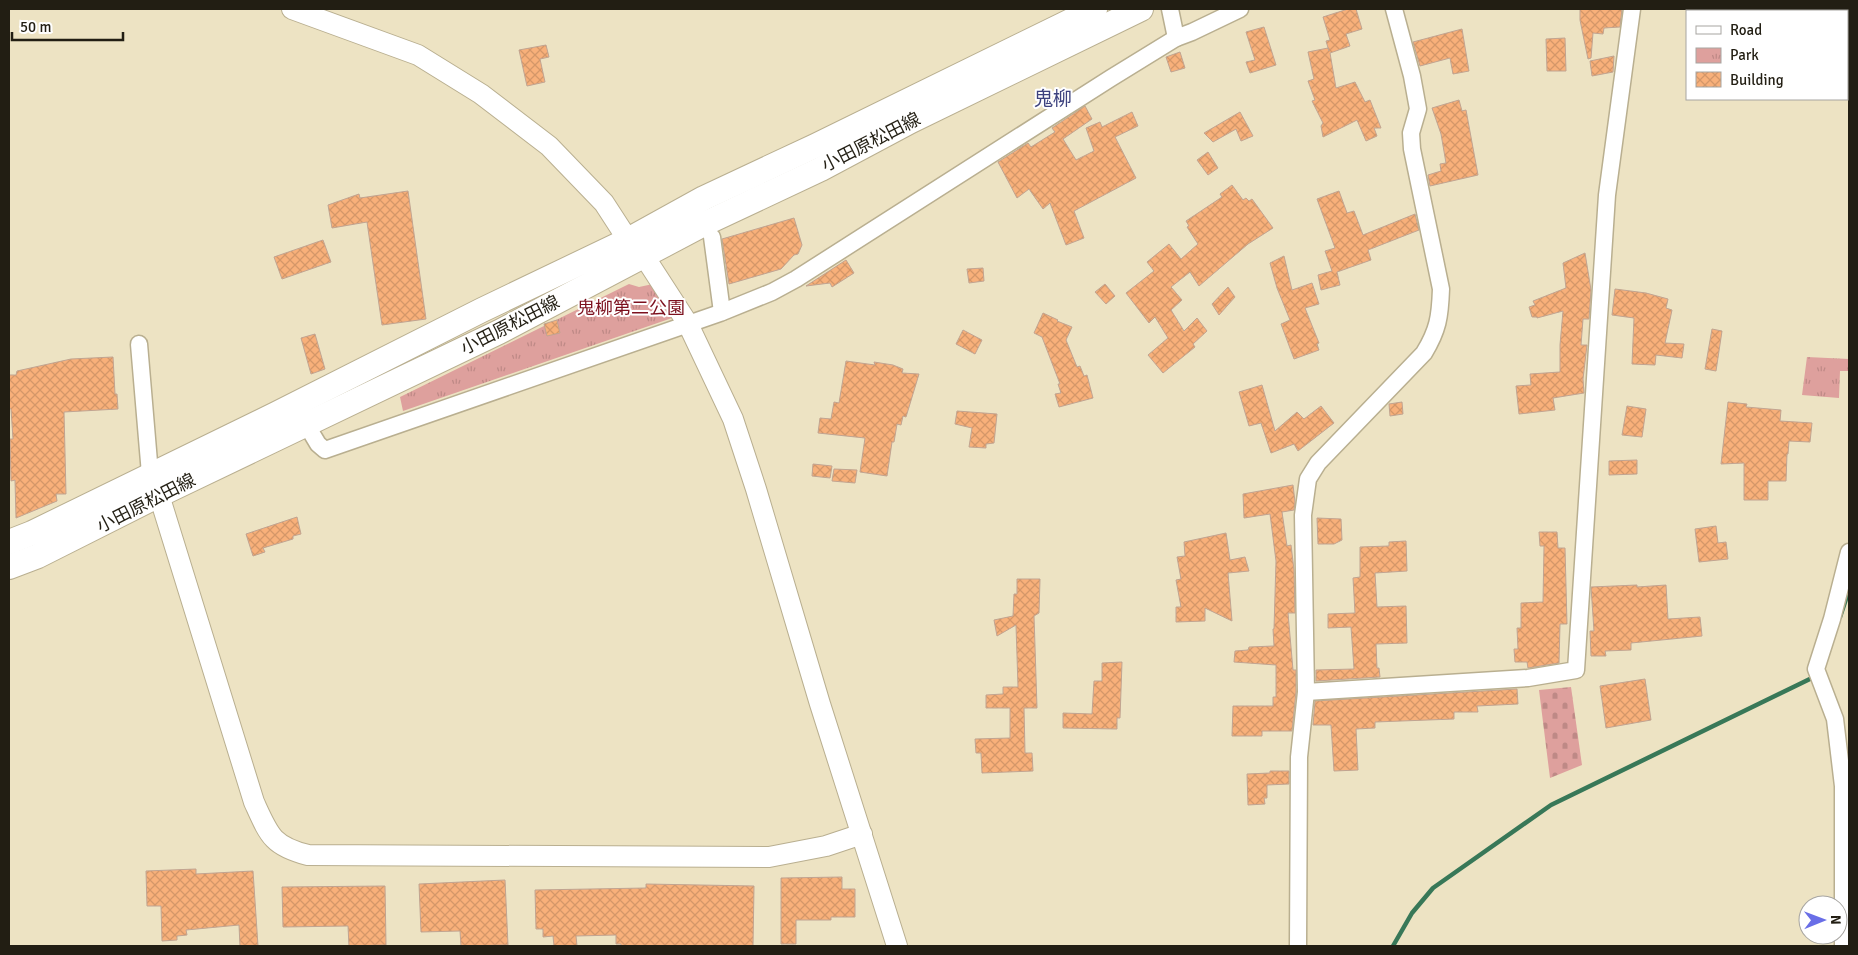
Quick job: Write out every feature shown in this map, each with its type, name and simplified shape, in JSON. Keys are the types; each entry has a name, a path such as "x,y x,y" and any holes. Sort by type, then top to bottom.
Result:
{"main road":[{"name":"小田原松田線","path":"9,542 306,424 499,332 636,248 704,198 1096,9"},
{"name":"小田原松田線","path":"9,567 46,552 276,414 482,310 636,248 704,224 821,169 912,121 1142,9"}],"street":[{"path":"292,9 418,55 481,94 549,146 604,204 688,324 733,418 759,498 820,704 897,946"},
{"path":"1170,9 1176,38"},
{"path":"306,424 318,444 325,450 722,312 772,292 796,279 1176,38 1240,9"},
{"path":"1298,946 1299,757 1306,692 1303,515 1308,479 1318,463 1424,353 1435,334 1440,311 1441,290 1412,149 1411,132 1418,109 1412,76 1394,9"},
{"path":"1306,692 1528,678 1576,670 1607,195 1616,116 1632,9"},
{"path":"712,237 722,312"},
{"path":"139,344 155,485 254,802 272,837 280,845 291,851 308,855 769,857 826,846 862,834"},
{"path":"1843,946 1843,786 1835,719 1816,669 1832,619 1849,552"}],"green space":[{"name":"鬼柳第二公園","path":"629,284 639,287 653,284 672,318 403,411 400,397"},
{"path":"1807,357 1849,359 1849,371 1840,371 1839,398 1802,395"},
{"path":"1571,687 1582,765 1550,778 1539,690"}],"building":[{"path":"1348,9 1356,9 1362,29 1346,34 1350,46 1330,53 1336,88 1355,82 1365,102 1370,100 1381,128 1374,128 1377,136 1366,141 1357,120 1323,137 1321,126 1323,123 1312,101 1315,100 1308,81 1314,79 1308,52 1328,48 1329,51 1326,41 1330,40 1323,17"},
{"path":"1580,9 1622,9 1620,27 1604,28 1603,34 1593,33 1591,58 1588,59 1580,20"},
{"path":"1264,27 1276,65 1250,73 1246,62 1255,60 1246,32"},
{"path":"1462,29 1469,71 1453,74 1450,58 1420,66 1413,42"},
{"path":"1565,38 1566,71 1547,71 1546,39"},
{"path":"546,45 549,57 540,59 545,82 527,86 519,50"},
{"path":"1180,52 1185,68 1171,72 1166,57"},
{"path":"1614,56 1613,72 1592,76 1590,61"},
{"path":"1459,100 1462,111 1466,110 1478,175 1430,186 1428,175 1441,171 1440,164 1446,163 1441,134 1432,108"},
{"path":"1085,106 1092,119 1063,139 1076,160 1094,151 1086,128 1100,122 1102,127 1132,112 1138,126 1115,137 1136,178 1074,211 1084,238 1066,245 1050,203 1043,209 1029,189 1017,198 998,162 1028,143 1031,147 1055,132 1052,128"},
{"path":"1240,112 1253,136 1241,141 1236,129 1213,142 1204,133"},
{"path":"1208,152 1218,168 1208,175 1197,160"},
{"path":"1232,185 1243,200 1246,198 1249,201 1252,199 1273,228 1248,244 1199,286 1190,272 1171,287 1182,300 1171,310 1184,331 1197,318 1207,331 1193,344 1195,347 1163,373 1148,355 1168,338 1155,317 1149,323 1126,293 1154,271 1147,262 1169,244 1181,259 1198,244 1187,227 1189,226 1186,221 1222,197 1220,194"},
{"path":"408,191 426,319 382,325 367,222 332,228 328,205 359,194 360,198"},
{"path":"1339,191 1347,213 1354,211 1363,235 1415,214 1419,230 1368,250 1371,260 1337,272 1340,285 1321,290 1318,275 1332,271 1325,251 1335,248 1317,199"},
{"path":"794,218 802,245 798,254 794,255 781,269 729,284 722,239"},
{"path":"323,240 331,262 282,279 274,257"},
{"path":"1585,253 1591,290 1589,319 1583,319 1581,345 1587,345 1583,379 1584,393 1553,398 1555,410 1519,414 1516,386 1531,385 1530,374 1560,372 1563,311 1537,318 1532,317 1529,307 1535,305 1533,301 1566,288 1563,263"},
{"path":"1284,256 1292,290 1312,283 1319,304 1305,308 1319,343 1317,344 1319,350 1294,359 1281,324 1290,320 1277,288 1270,263"},
{"path":"846,260 854,273 832,287 830,283 806,286"},
{"path":"983,268 984,281 969,283 967,269"},
{"path":"1105,284 1115,296 1106,304 1095,292"},
{"path":"1228,287 1235,297 1219,315 1212,304"},
{"path":"1615,289 1646,293 1668,299 1666,308 1672,310 1665,343 1684,344 1682,358 1656,355 1655,365 1632,364 1634,318 1612,315"},
{"path":"1043,313 1072,327 1066,340 1077,367 1080,366 1084,376 1087,375 1093,398 1059,407 1055,394 1061,393 1058,384 1060,384 1042,337 1034,333"},
{"path":"557,320 560,333 547,336 544,324"},
{"path":"1712,329 1722,331 1716,371 1705,369"},
{"path":"963,330 982,340 975,354 956,344"},
{"path":"315,334 325,369 311,374 301,338"},
{"path":"113,357 115,394 117,394 118,409 64,412 66,494 56,494 57,501 16,518 15,480 11,481 10,439 13,439 11,409 9,408 9,375 16,375 17,371 71,359"},
{"path":"846,361 875,365 874,362 893,365 903,369 902,373 919,374 906,417 903,416 901,425 897,424 894,442 892,442 887,476 860,472 865,438 818,433 820,418 831,419 834,402 839,403"},
{"path":"1262,385 1275,431 1297,412 1304,419 1321,406 1334,423 1298,451 1294,444 1271,453 1261,423 1249,426 1239,392"},
{"path":"1402,402 1403,414 1390,416 1389,404"},
{"path":"1728,402 1747,404 1746,407 1781,410 1780,421 1812,423 1810,442 1789,441 1786,481 1768,481 1768,500 1744,500 1744,463 1721,464"},
{"path":"1627,406 1646,409 1642,437 1622,435"},
{"path":"957,411 997,414 994,443 986,444 986,448 969,447 972,428 955,424"},
{"path":"1637,460 1637,474 1609,475 1609,461"},
{"path":"813,464 832,466 830,478 812,476"},
{"path":"834,469 857,470 855,483 832,481"},
{"path":"1293,485 1294,510 1282,512 1287,546 1291,545 1294,570 1295,613 1288,613 1293,670 1296,670 1292,731 1262,731 1262,736 1232,736 1233,706 1273,706 1273,697 1276,697 1276,665 1234,662 1235,651 1248,650 1249,647 1274,646 1276,561 1270,514 1244,518 1243,494"},
{"path":"297,517 301,534 293,536 293,539 263,548 265,552 253,556 246,534"},
{"path":"1317,518 1341,519 1342,540 1334,544 1318,544"},
{"path":"1716,526 1718,543 1726,542 1728,559 1699,562 1695,529"},
{"path":"1539,532 1557,532 1558,548 1565,548 1567,624 1560,624 1559,663 1528,668 1527,662 1515,662 1514,649 1518,649 1517,628 1521,628 1521,603 1543,602 1544,546 1540,546"},
{"path":"1226,533 1230,560 1245,557 1249,571 1228,573 1232,621 1205,608 1205,621 1176,622 1176,607 1181,607 1176,580 1181,579 1177,557 1185,556 1184,542"},
{"path":"1406,541 1407,571 1375,573 1377,607 1406,606 1407,643 1376,644 1377,668 1379,668 1380,677 1316,681 1316,670 1354,669 1351,627 1328,628 1328,614 1355,613 1353,578 1360,577 1360,547 1389,546 1389,542"},
{"path":"1017,579 1040,579 1039,613 1034,616 1037,708 1024,708 1025,753 1032,753 1033,771 982,773 981,753 976,753 975,739 1010,738 1010,708 986,708 986,695 1003,694 1003,687 1018,687 1016,625 997,636 994,620 1013,616 1014,594 1017,594"},
{"path":"1637,585 1637,587 1666,585 1668,619 1700,617 1702,636 1631,643 1631,650 1605,651 1606,656 1591,656 1590,631 1594,631 1591,587"},
{"path":"1122,662 1120,718 1117,718 1117,729 1063,728 1063,713 1092,714 1094,681 1102,681 1102,663"},
{"path":"1645,679 1651,720 1606,728 1600,686"},
{"path":"1517,689 1518,704 1477,706 1478,712 1454,712 1454,719 1375,722 1375,728 1356,729 1358,770 1334,771 1331,725 1313,725 1315,701"},
{"path":"1270,771 1289,771 1289,784 1267,785 1267,798 1264,798 1265,804 1248,805 1247,774 1270,773"},
{"path":"196,869 196,874 253,871 258,946 240,946 239,925 186,930 187,935 177,936 177,940 162,941 161,906 147,906 146,871"},
{"path":"842,877 842,889 855,889 855,917 831,917 831,920 796,920 796,944 781,944 781,878"},
{"path":"505,880 508,945 461,946 460,931 421,932 419,884"},
{"path":"646,884 754,886 753,946 621,946 621,944 616,944 616,935 576,936 577,946 554,946 553,936 543,937 543,929 536,929 535,890 646,888"},
{"path":"385,886 386,945 349,946 348,926 283,927 282,887"}],"waterway":[{"path":"1840,617 1849,590"},
{"path":"1393,946 1412,913 1433,888 1551,805 1814,677"}],"district":[{"name":"鬼柳","path":"1053,99"}]}
